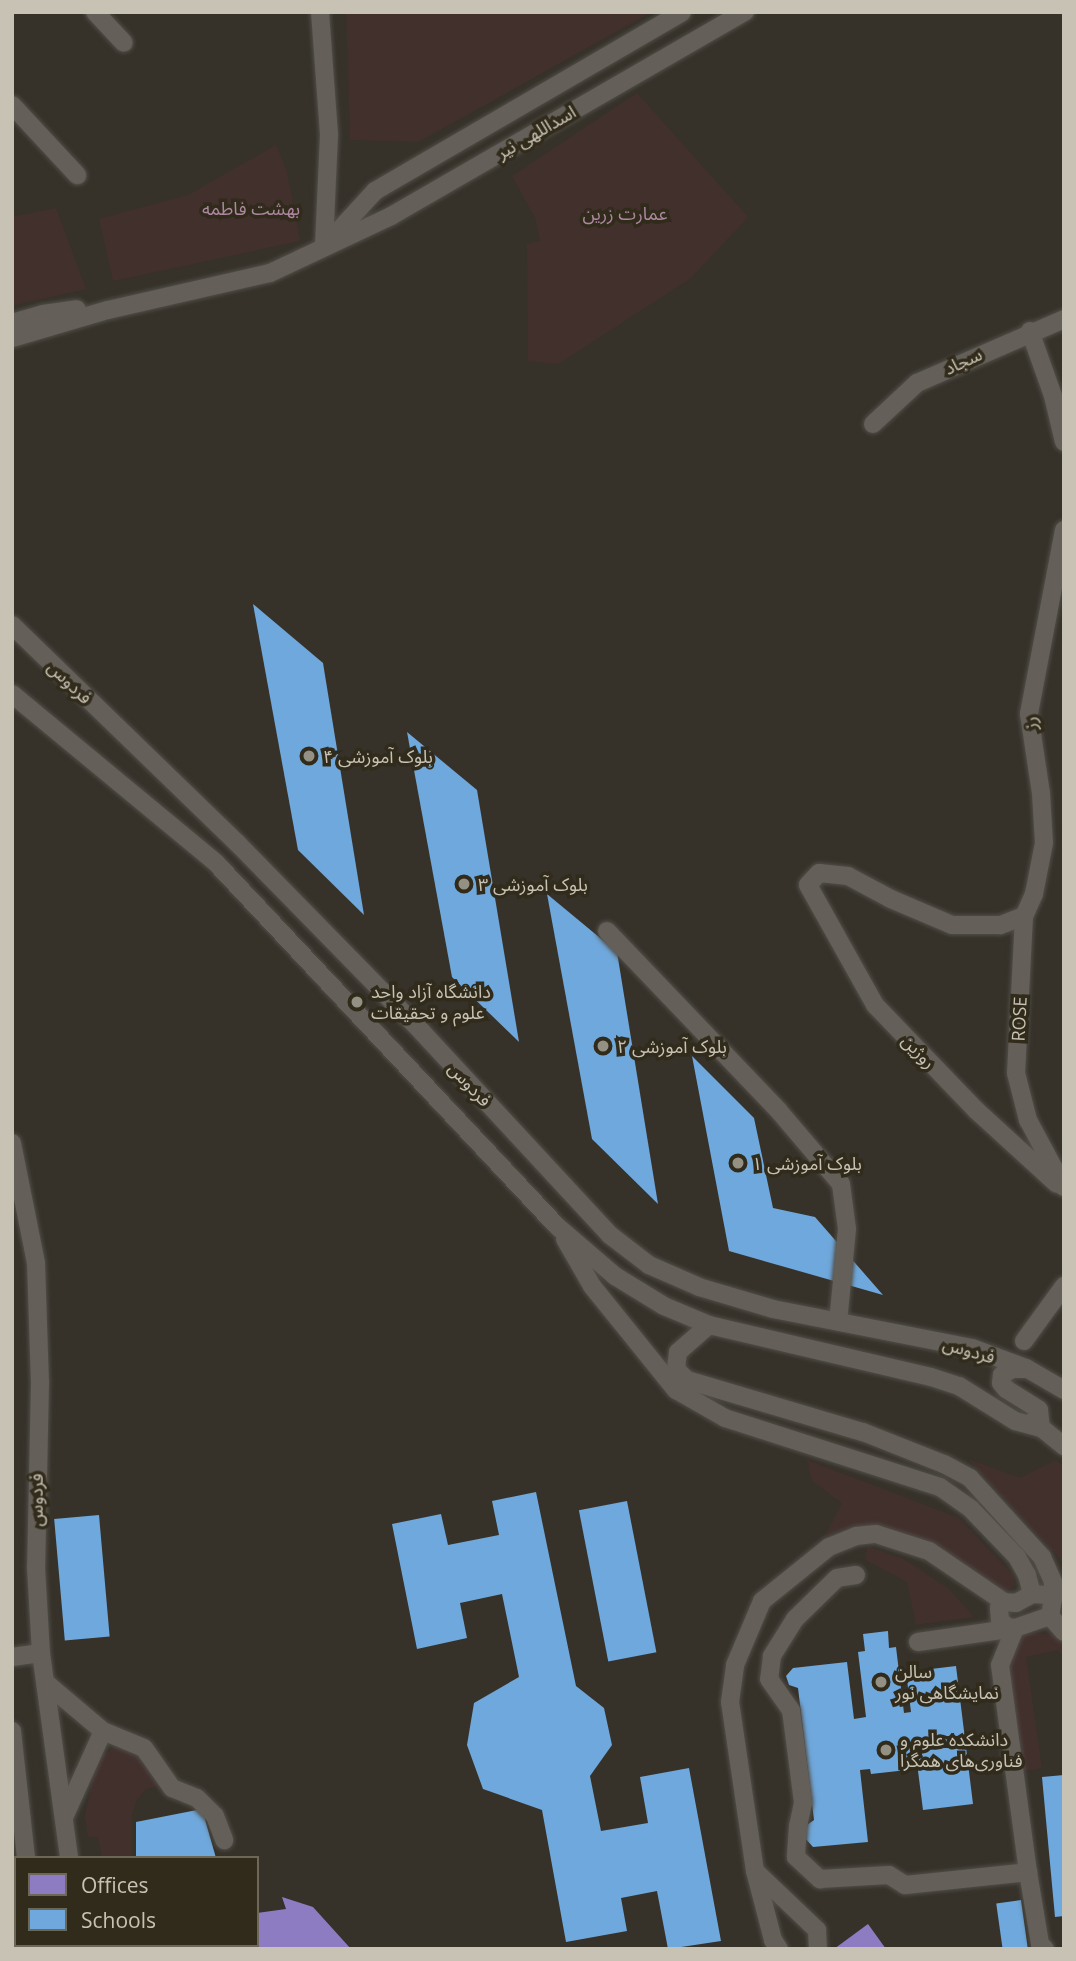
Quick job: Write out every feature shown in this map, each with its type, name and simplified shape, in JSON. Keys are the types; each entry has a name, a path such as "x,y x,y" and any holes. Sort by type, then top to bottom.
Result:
{"street":[{"path":"95,12 124,43"},
{"path":"320,12 329,135 324,245"},
{"name":"اسداللهی نیر","path":"324,245 375,191 682,12"},
{"name":"اسداللهی نیر","path":"12,338 108,310 270,273 391,215 745,12"},
{"path":"12,105 76,175"},
{"name":"اسداللهی نیر","path":"12,323 43,314 84,309 108,310"},
{"name":"سجاد","path":"873,424 917,383 1030,331 1064,319"},
{"path":"1030,331 1054,396 1064,442"},
{"name":"رز","path":"1024,916 1034,894 1044,843 1041,793 1029,714 1064,530"},
{"name":"فردوس","path":"12,625 237,843 422,1032 610,1235 649,1265 699,1287 774,1308 972,1348 1026,1368"},
{"name":"فردوس","path":"12,694 216,863 558,1227 615,1276 664,1306 709,1325 924,1375 959,1387 1015,1421 1041,1427"},
{"name":"روژین","path":"1024,916 1000,925 952,925 891,899 848,876 819,873 808,885 875,1005 976,1111 1064,1189"},
{"name":"ROSE","path":"1024,916 1016,1073 1028,1120 1064,1189"},
{"path":"607,931 778,1110 841,1184 847,1229 838,1322"},
{"name":"فردوس","path":"12,1143 36,1263 40,1382 36,1555 41,1653 69,1856"},
{"path":"558,1227 593,1286 677,1390 725,1418 940,1487 971,1510 1017,1557 1027,1575 1032,1594"},
{"path":"1024,1341 1064,1286"},
{"path":"709,1325 678,1352 676,1369 687,1380 863,1432 944,1464 970,1478 1042,1557 1053,1582 1051,1607"},
{"path":"1064,1377 1050,1367 1026,1368 1012,1370 1002,1376 1001,1383 1039,1409 1041,1427 1064,1446"},
{"path":"1026,1368 1064,1390"},
{"path":"1026,1368 1042,1385 1064,1400"},
{"path":"779,1949 773,1940 755,1871 730,1702 734,1665 762,1601 829,1547 856,1536 876,1534 929,1551 1004,1602 1016,1603 1032,1594 1048,1595 1064,1632"},
{"path":"856,1575 837,1578 804,1611 772,1656 769,1679 792,1710 803,1803 797,1826 796,1857 820,1879 890,1875 905,1885 1028,1872"},
{"path":"1004,1602 999,1608 1000,1620 1007,1627 1014,1628"},
{"path":"918,1642 1014,1628 1051,1607"},
{"path":"1014,1628 1000,1665 1028,1872 1040,1944 1045,1949"},
{"path":"12,1657 41,1653"},
{"path":"46,1683 103,1731 144,1748 172,1788 197,1798 215,1816 224,1840"},
{"path":"12,1731 26,1856"},
{"path":"65,1815 103,1731"},
{"path":"755,1871 817,1930 818,1949"}],"green space":[{"path":"346,12 652,12 418,142 350,140"},
{"name":"عمارت زرین","path":"637,93 748,217 691,278 558,364 528,361 527,244 540,241 535,218 512,176"},
{"name":"بهشت فاطمه","path":"276,145 287,172 300,241 113,281 99,219 188,195"},
{"path":"56,208 86,289 12,306 12,217"},
{"path":"968,1459 1020,1478 1056,1460 1064,1468 1064,1570 1062,1561"},
{"path":"807,1460 959,1518 1014,1576 1015,1585 1006,1592 928,1547 886,1529 854,1525 825,1536 842,1503 812,1481"},
{"path":"867,1546 904,1559 950,1590 974,1617 916,1625 907,1582 866,1560"},
{"path":"1016,1634 1058,1634 1064,1641 1064,1657 1058,1650 1026,1657 1042,1768 1023,1771 1007,1660"},
{"path":"115,1747 129,1747 140,1753 159,1786 146,1789 137,1799 132,1815 132,1856 102,1856 98,1837 88,1837 85,1817 94,1770 103,1755"}],"building: Offices":[{"path":"282,1897 313,1907 351,1949 157,1949 259,1947 259,1913 286,1909"},
{"path":"868,1924 886,1949 834,1949"}],"building: Schools":[{"name":"بلوک آموزشی ۴","path":"253,604 323,663 364,915 298,850"},
{"name":"بلوک آموزشی ۳","path":"407,732 477,790 519,1042 452,977"},
{"name":"بلوک آموزشی ۲","path":"547,894 617,952 658,1204 592,1139"},
{"name":"بلوک آموزشی ۱","path":"692,1056 754,1118 773,1208 815,1217 883,1295 729,1251"},
{"path":"536,1492 576,1686 604,1708 612,1745 590,1776 601,1831 648,1823 640,1777 689,1768 721,1941 668,1949 657,1891 621,1898 627,1931 566,1942 542,1810 483,1789 467,1745 474,1703 519,1677 502,1594 460,1603 467,1638 417,1649 392,1524 441,1514 448,1545 499,1535 492,1501"},
{"path":"627,1501 656,1652 608,1662 579,1510"},
{"path":"99,1515 110,1637 65,1640 54,1519"},
{"name":"دانشکده علوم و فناوری‌های همگرا","path":"888,1631 889,1648 896,1647 904,1713 911,1712 906,1672 956,1666 973,1804 923,1810 917,1763 907,1764 907,1770 871,1774 870,1769 860,1770 868,1842 813,1847 804,1837 807,1825 814,1820 798,1688 789,1685 786,1676 793,1668 847,1662 854,1719 866,1717 858,1652 865,1651 863,1634"},
{"path":"1064,1775 1064,1916 1055,1917 1042,1777"},
{"path":"202,1809 215,1856 136,1856 136,1822"},
{"path":"1021,1900 1028,1949 1003,1949 996,1903"}],"place":[{"name":"بلوک آموزشی ۴","path":"309,756"},
{"name":"بلوک آموزشی ۳","path":"464,884"},
{"name":"دانشگاه آزاد واحد علوم و تحقیقات","path":"357,1002"},
{"name":"بلوک آموزشی ۲","path":"603,1046"},
{"name":"بلوک آموزشی ۱","path":"738,1163"},
{"name":"سالن نمایشگاهی نور","path":"881,1682"},
{"name":"دانشکده علوم و فناوری‌های همگرا","path":"886,1750"}]}
